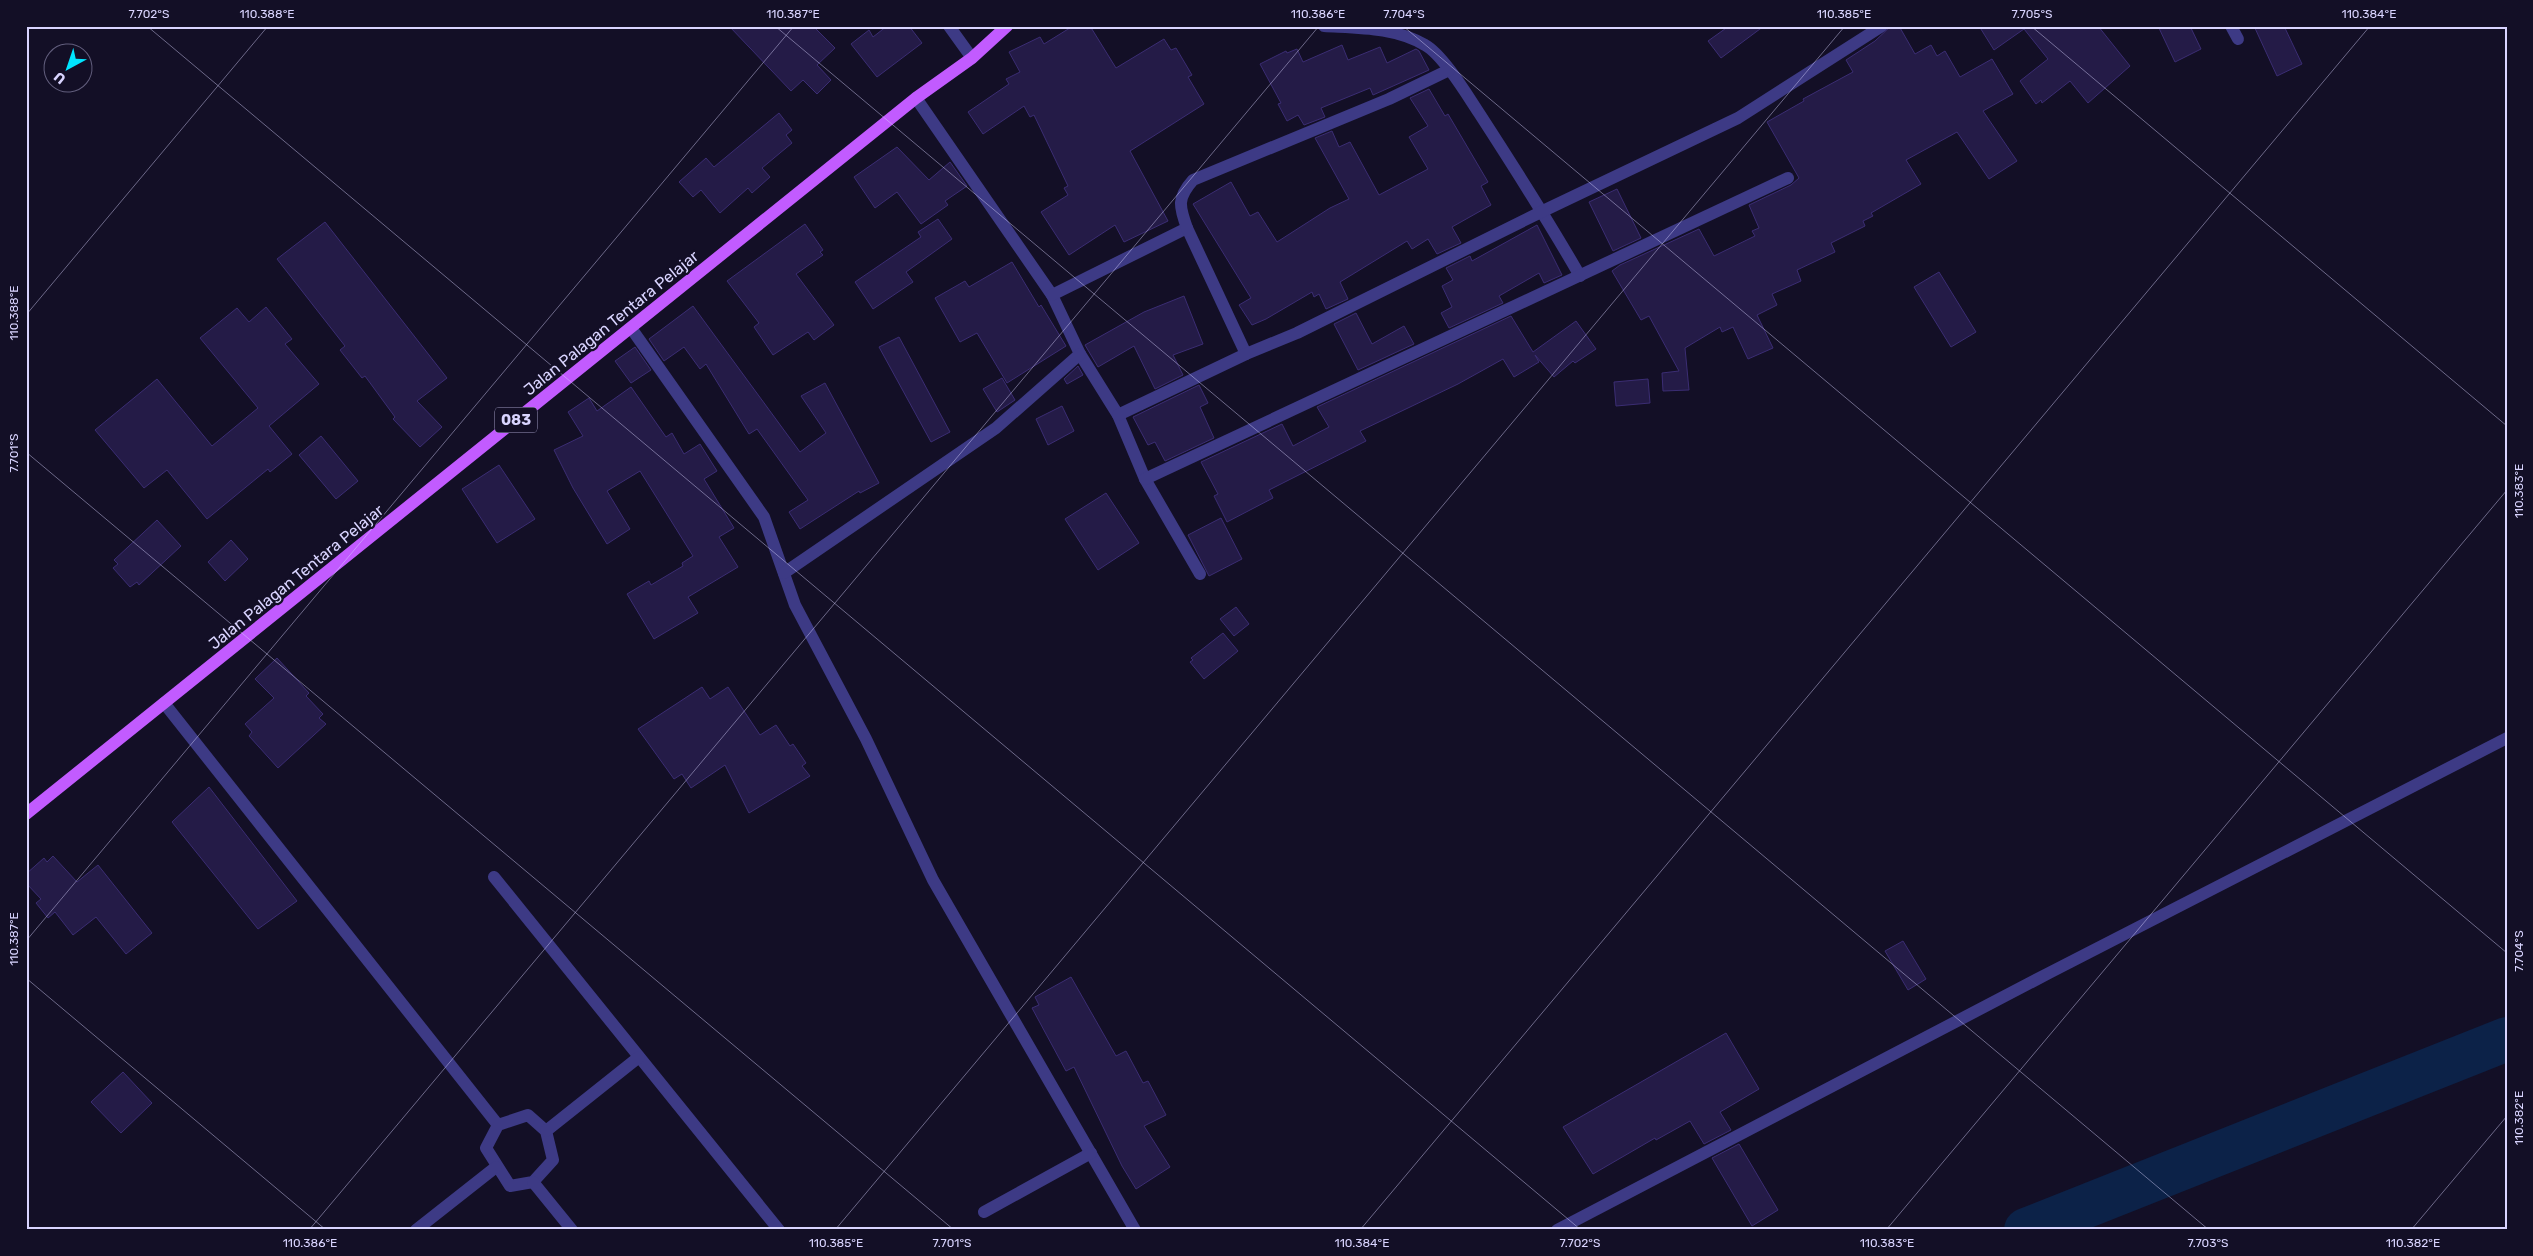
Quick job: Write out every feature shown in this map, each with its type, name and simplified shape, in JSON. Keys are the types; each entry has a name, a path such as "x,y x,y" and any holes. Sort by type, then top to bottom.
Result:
{"main road":[{"name":"Jalan Palagan Tentara Pelajar","path":"26,814 916,98 972,58 1007,26"}],"street":[{"path":"949,26 972,58"},
{"path":"1324,26 1370,28 1400,35 1426,45 1449,70 1543,211 1580,276"},
{"path":"1118,415 1246,354 1297,333 1543,211 1738,118 1882,26"},
{"path":"2231,26 2238,39"},
{"path":"1246,354 1187,228 1180,208 1182,192 1193,180 1389,99 1449,70"},
{"path":"916,98 1052,296 1080,354 1118,415 1145,480 1200,574"},
{"path":"1145,480 1788,178"},
{"path":"1052,296 1187,228"},
{"path":"631,328 764,517 795,606 866,739 933,880 1135,1230"},
{"path":"784,573 996,428 1080,354"},
{"path":"164,703 498,1125"},
{"path":"1557,1230 2040,977 2507,738"},
{"path":"494,877 779,1230"},
{"path":"546,1131 639,1057"},
{"path":"528,1115 546,1131 553,1160 533,1182 510,1186 496,1167 486,1148 498,1125 528,1115"},
{"path":"984,1212 1091,1153"},
{"path":"416,1230 496,1167"},
{"path":"533,1182 572,1230"}],"building":[{"path":"729,26 813,26 835,48 817,65 831,80 817,94 803,80 791,91"},
{"path":"887,26 909,26 922,43 877,77 851,44 869,30 873,37"},
{"path":"1073,26 1090,26 1116,68 1164,39 1171,50 1176,48 1192,75 1188,77 1204,104 1130,151 1168,221 1124,242 1115,225 1069,255 1041,212 1068,195 1064,188 1068,186 1034,115 1030,117 1024,106 983,134 968,112 1009,84 1006,79 1020,72 1009,52 1040,37 1044,44"},
{"path":"1729,26 1764,26 1721,58 1708,41"},
{"path":"1891,26 1899,26 1915,54 1931,45 1937,56 1945,51 1960,77 1992,59 2013,94 1983,111 2017,161 1989,179 1957,132 1906,160 1921,184 1871,213 1873,216 1863,221 1865,226 1831,243 1835,252 1797,270 1801,281 1772,294 1777,305 1757,315 1773,348 1748,359 1733,327 1722,332 1720,327 1685,348 1689,390 1663,391 1662,373 1679,371 1649,316 1641,320 1612,271 1620,265 1699,229 1714,256 1755,236 1752,231 1759,228 1749,205 1791,185 1799,178 1767,122 1804,101 1803,99 1853,72 1846,60 1875,41"},
{"path":"1979,26 2098,26 2130,66 2088,103 2070,81 2042,103 2041,100 2036,104 2020,81 2048,59 2024,29 1994,50"},
{"path":"2158,26 2190,26 2201,49 2175,62"},
{"path":"2254,26 2284,26 2302,64 2277,76"},
{"path":"1342,45 1348,60 1380,47 1387,63 1416,49 1429,70 1373,95 1370,88 1321,108 1325,117 1304,125 1298,115 1287,121 1278,104 1281,103 1260,64 1286,51 1287,53 1297,49 1303,62"},
{"path":"1429,89 1445,116 1448,114 1488,182 1481,186 1491,205 1452,227 1461,243 1437,254 1428,239 1412,249 1407,241 1340,282 1348,299 1326,309 1319,294 1314,297 1312,292 1252,325 1239,305 1251,298 1193,204 1231,182 1250,216 1258,212 1277,242 1330,208 1349,199 1315,138 1332,131 1339,147 1350,142 1379,195 1428,169 1409,137 1428,126 1410,98"},
{"path":"779,113 792,130 786,135 792,143 762,168 770,177 752,193 748,188 720,213 701,190 693,197 679,182 706,158 714,167"},
{"path":"897,147 929,180 950,162 967,186 945,201 948,205 921,224 897,192 875,208 854,177"},
{"path":"1617,189 1641,238 1613,251 1589,202"},
{"path":"938,219 952,239 906,272 913,282 873,309 855,282 921,237 918,232"},
{"path":"325,222 447,378 417,401 442,427 420,447 393,419 395,417 365,376 362,378 340,350 345,346 277,259"},
{"path":"805,224 823,250 820,252 823,255 796,274 834,325 814,340 808,332 773,355 754,327 759,323 727,281"},
{"path":"1537,225 1562,275 1544,283 1539,273 1499,296 1503,303 1449,328 1441,313 1452,307 1442,286 1453,280 1446,268 1470,256 1472,261"},
{"path":"1012,262 1039,307 1041,305 1066,346 1007,383 977,333 960,342 935,298 965,281 969,287"},
{"path":"1939,272 1976,332 1951,347 1914,287"},
{"path":"1184,296 1203,344 1173,355 1183,375 1155,389 1134,346 1098,367 1085,345 1144,312"},
{"path":"693,306 800,452 826,433 801,396 825,383 879,483 860,493 859,491 800,529 789,512 808,500 757,429 749,434 706,364 700,369 684,347 664,361 649,339"},
{"path":"266,307 292,339 285,344 319,384 269,426 292,454 270,472 268,469 207,519 167,470 144,488 95,430 157,379 212,446 258,408 200,338 237,308 249,322"},
{"path":"1356,313 1372,344 1404,326 1414,344 1358,370 1334,324"},
{"path":"1511,316 1533,352 1576,321 1596,349 1575,363 1573,361 1554,377 1535,355 1539,362 1514,377 1503,359 1458,384 1360,431 1366,441 1269,490 1273,498 1227,522 1214,496 1218,494 1201,462 1282,424 1293,446 1329,427 1317,407"},
{"path":"899,337 950,432 931,442 879,347"},
{"path":"635,347 651,370 631,383 615,361"},
{"path":"1078,366 1083,375 1067,384 1064,379"},
{"path":"1002,378 1015,400 997,412 983,389"},
{"path":"1648,379 1650,403 1616,406 1614,382"},
{"path":"1199,385 1208,403 1200,407 1214,438 1165,461 1155,442 1148,445 1133,417"},
{"path":"631,387 666,437 672,433 684,454 700,444 717,471 704,479 734,528 719,537 738,567 688,597 698,613 654,639 627,594 649,581 651,585 683,566 682,563 693,556 640,471 607,491 630,529 607,544 573,488 554,450 583,436 568,412 589,398 597,411"},
{"path":"1062,406 1074,431 1048,445 1036,419"},
{"path":"321,436 358,481 336,499 299,455"},
{"path":"499,465 535,519 497,543 462,489"},
{"path":"1106,493 1139,543 1098,570 1065,519"},
{"path":"1221,518 1242,559 1209,576 1188,535"},
{"path":"157,520 181,546 139,585 137,582 130,587 113,568 118,564 114,560"},
{"path":"231,540 248,559 225,581 208,562"},
{"path":"1236,607 1249,624 1234,636 1220,619"},
{"path":"1223,633 1238,651 1204,679 1190,662 1193,660 1191,658"},
{"path":"277,658 309,693 306,696 323,714 319,718 326,724 278,768 249,736 252,732 245,724 274,698 255,679"},
{"path":"702,687 710,699 728,687 760,735 776,725 790,746 793,744 806,763 802,766 810,776 749,813 725,765 691,788 682,774 674,779 638,729"},
{"path":"209,787 297,901 258,929 172,822"},
{"path":"53,856 77,882 98,865 152,933 126,954 96,917 73,935 55,912 48,918 36,903 41,899 26,883 26,874 44,858 47,862"},
{"path":"1903,941 1926,979 1908,990 1885,951"},
{"path":"1071,977 1116,1056 1126,1051 1143,1083 1148,1081 1166,1115 1144,1126 1170,1167 1136,1189 1122,1166 1074,1067 1066,1071 1032,1008 1039,1005 1035,997"},
{"path":"1726,1033 1759,1089 1720,1112 1731,1130 1704,1144 1690,1121 1656,1140 1655,1138 1593,1174 1563,1127"},
{"path":"123,1072 152,1103 121,1133 91,1102"},
{"path":"1739,1144 1778,1210 1752,1226 1712,1158"}],"waterway":[{"path":"2026,1230 2507,1039"}]}
